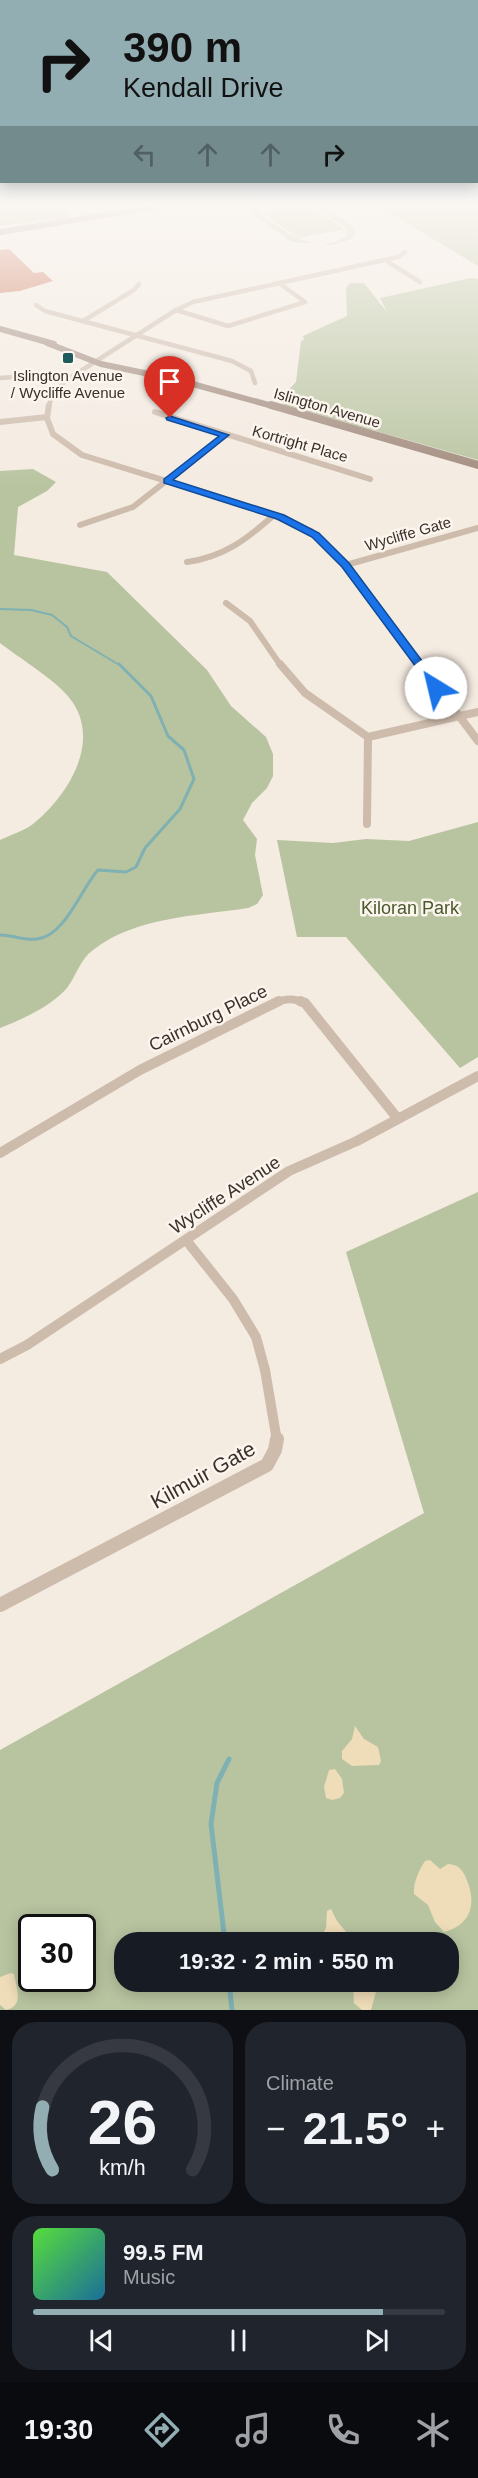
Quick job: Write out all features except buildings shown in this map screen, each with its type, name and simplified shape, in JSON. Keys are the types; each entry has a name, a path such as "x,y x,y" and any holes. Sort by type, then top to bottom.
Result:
{"main road":[{"name":"Islington Avenue","path":"0,329 145,368 168,378"},
{"name":"Islington Avenue","path":"47,343 62,351 97,361 168,378 478,465"}],"street":[{"path":"83,321 116,301"},
{"path":"197,301 176,310 65,381 51,396 47,417 58,440 90,458 274,515 310,531 346,565 478,741"},
{"path":"176,310 228,326 304,302 302,301"},
{"path":"36,305 45,311 239,364 251,370 255,376 255,383"},
{"path":"0,378 28,376 65,381"},
{"name":"Kortright Place","path":"155,412 370,479"},
{"path":"0,422 47,417"},
{"path":"80,525 133,507 225,435"},
{"path":"187,562 208,560 231,551 274,515"},
{"name":"Wycliffe Gate","path":"346,565 478,528"},
{"path":"226,603 244,613 256,626 289,676 305,694 369,737 478,712"},
{"path":"367,824 369,737"},
{"name":"Cairnburg Place","path":"0,1153 140,1070 283,999 295,999 305,1003 398,1119"},
{"name":"Wycliffe Avenue","path":"0,1359 27,1345 289,1171 398,1119 478,1076"},
{"name":"Kilmuir Gate","path":"0,1605 267,1465 277,1452 277,1434 256,1338 229,1295 186,1240"}],"green space":[{"path":"346,301 378,301 387,312 381,301 478,301 478,460 284,405 280,399 296,382 303,336 347,316"},
{"path":"33,469 56,482 47,491 18,507 14,555 107,572 207,670 231,706 266,737 273,754 273,776 267,788 252,803 243,820 257,839 255,855 263,895 257,904 248,908 147,924 110,939 89,953 67,988 53,1001 0,1028 0,840 33,824 47,812 70,781 78,764 82,746 82,728 77,710 66,694 0,643 0,471"},
{"name":"Kiloran Park","path":"478,822 478,1057 460,1068 346,937 297,937 277,840 333,843 366,839 409,841"},
{"path":"478,1192 478,2010 0,2010 0,1750 424,1513 346,1252"}],"sand":[{"path":"355,1726 364,1739 378,1747 381,1761 379,1765 352,1766 342,1759 342,1751 352,1739"},
{"path":"335,1769 342,1779 344,1793 340,1798 332,1800 326,1798 324,1787 329,1770"},
{"path":"430,1860 440,1869 448,1864 455,1865 460,1868 466,1878 471,1896 470,1911 461,1924 453,1929 444,1932 435,1922 428,1905 414,1894 414,1885 425,1861"},
{"path":"331,1909 346,1932 324,1932 327,1911"},
{"path":"14,1974 18,1995 16,2005 6,2010 0,2005 0,1977"},
{"path":"353,1992 376,1992 371,2010 362,2010 354,2003"}],"waterway":[{"path":"0,609 31,610 52,615 67,627 71,636 121,666"},
{"path":"0,935 32,939 47,936 64,921 98,870 126,872 136,867 145,848 180,809 194,779 184,750 168,736 151,696 121,666"},
{"path":"224,1932 211,1824 217,1783 229,1759"},
{"path":"230,1992 232,2010"}],"place":[{"name":"Islington Avenue / Wycliffe Avenue","path":"68,358"}],"route":[{"path":"170,418 225,435 167,481 281,517 316,535 346,565 436,688"}]}
